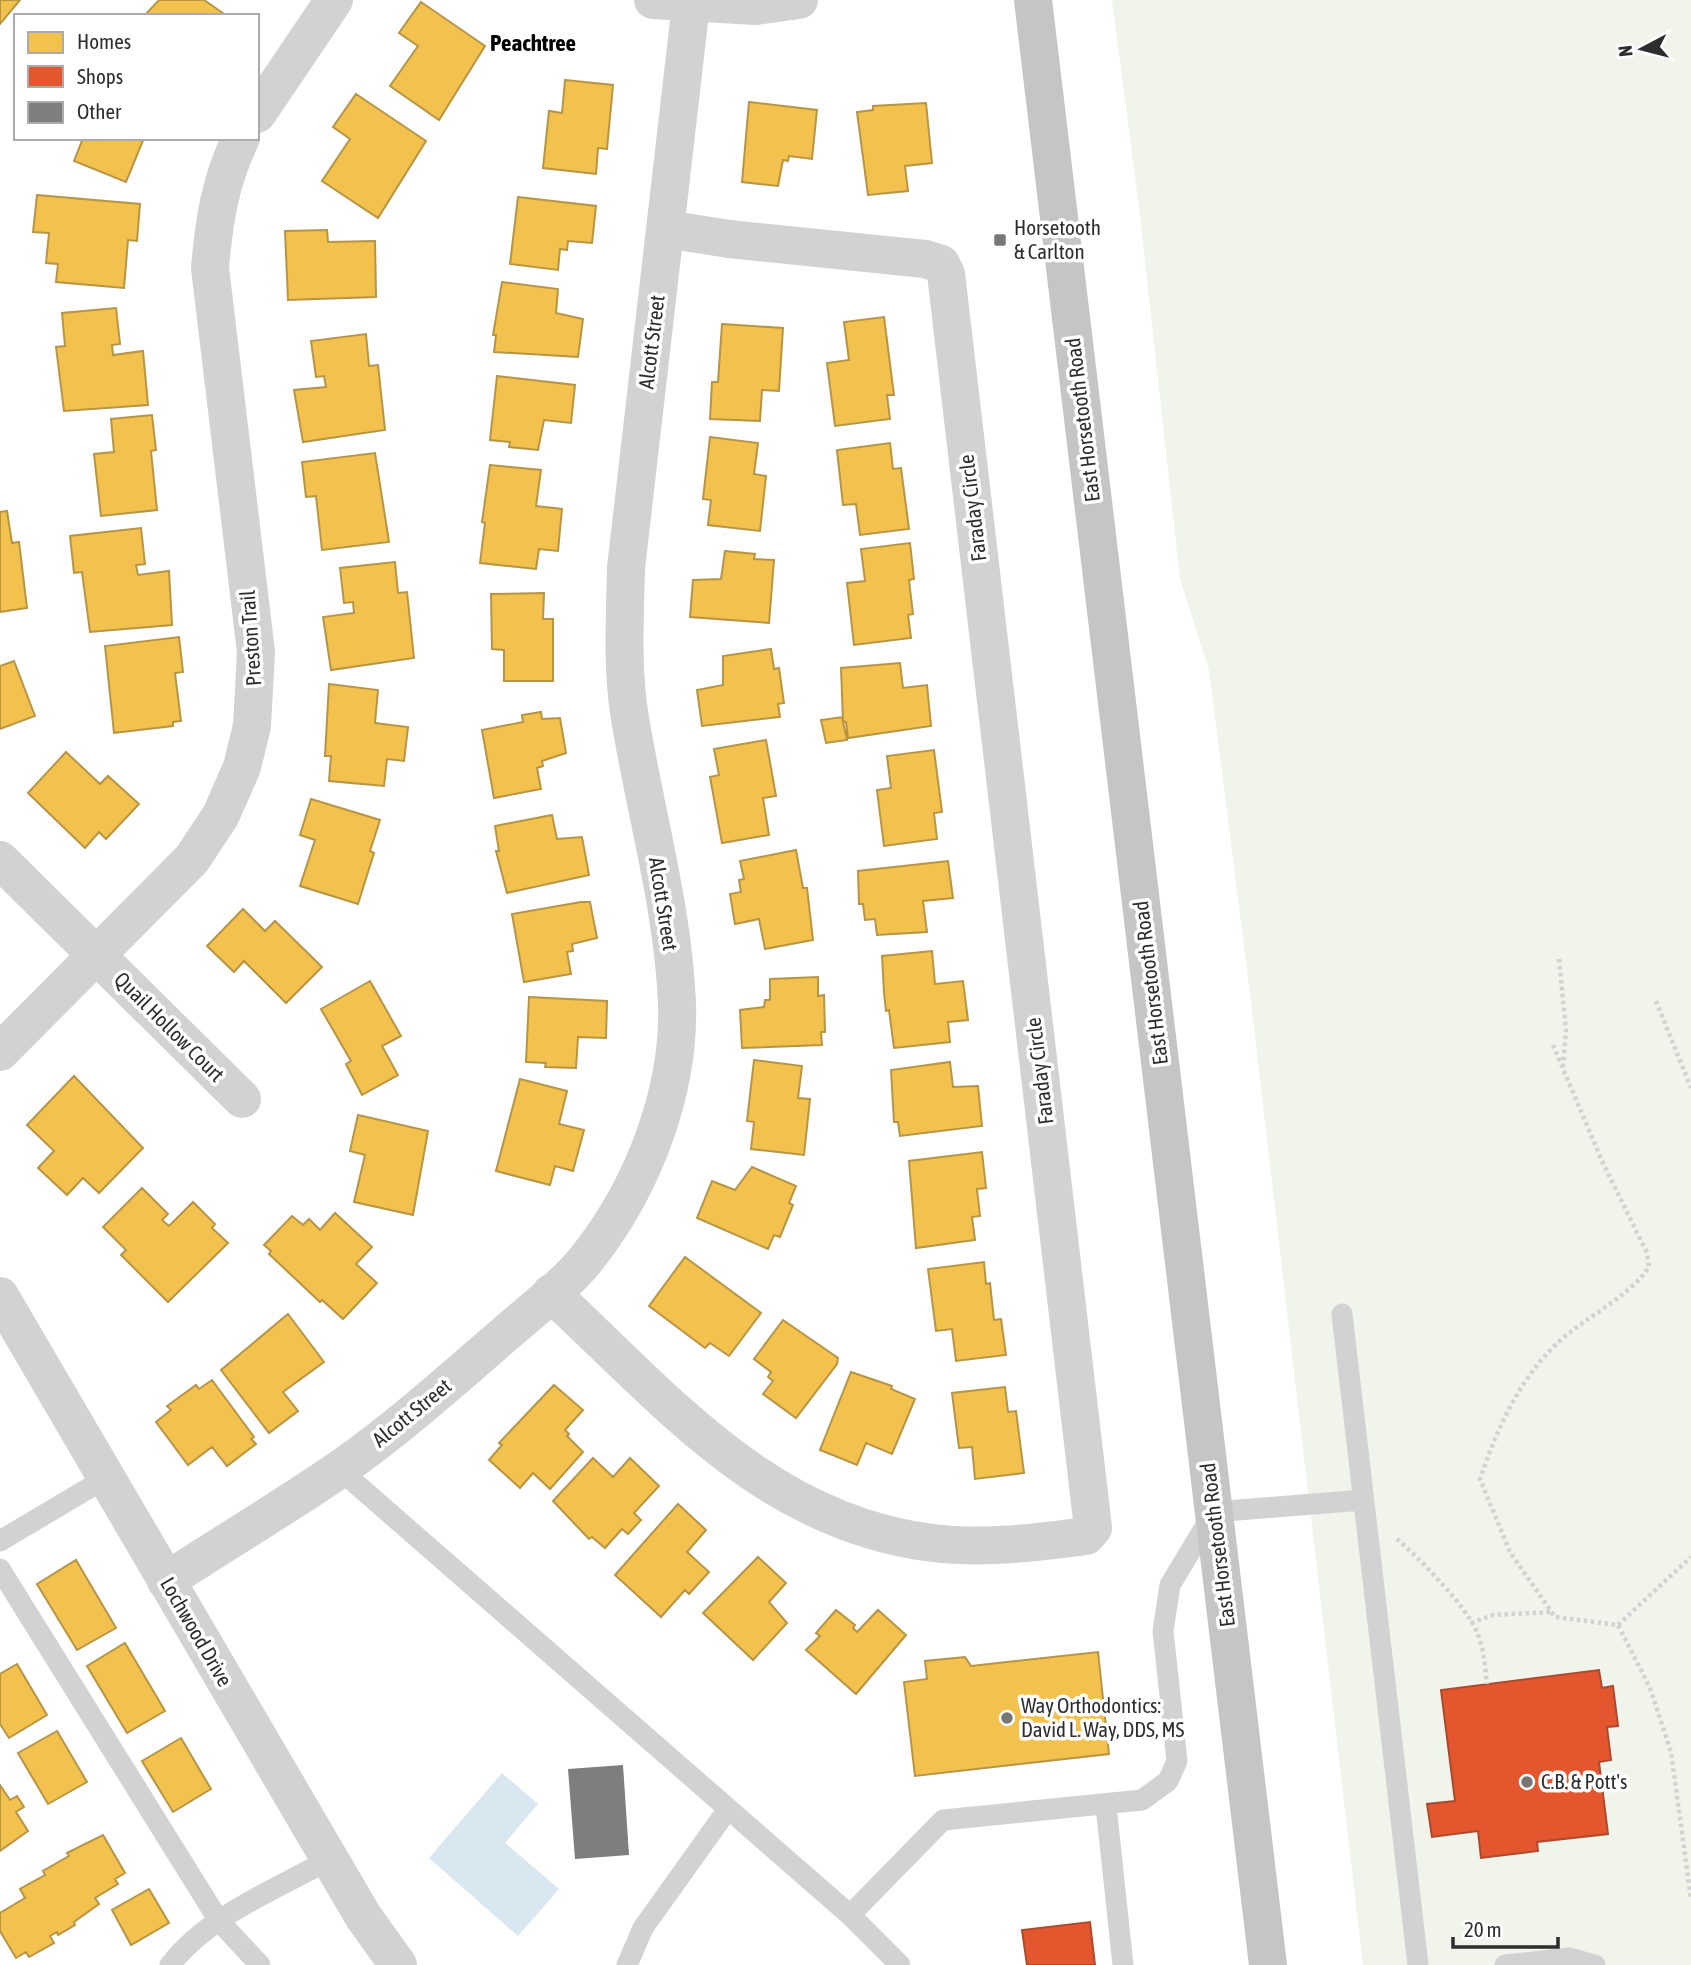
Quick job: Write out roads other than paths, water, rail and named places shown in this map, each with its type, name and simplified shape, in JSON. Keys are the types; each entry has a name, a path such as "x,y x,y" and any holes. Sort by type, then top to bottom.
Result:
{"main road":[{"name":"East Horsetooth Road","path":"1033,0 1268,1965"}],"street":[{"path":"259,111 334,0"},
{"path":"653,0 691,5 756,6 799,0"},
{"name":"Alcott Street","path":"166,1581 339,1469 433,1397 551,1293 589,1256 616,1217 652,1142 664,1106 675,1046 677,1003 669,934 629,709 624,630 626,568 691,5"},
{"name":"Preston Trail","path":"0,1052 192,859 221,815 242,767 252,726 256,652 210,268 214,215 223,180 240,140"},
{"name":"Faraday Circle","path":"551,1293 714,1445 762,1482 807,1506 873,1532 932,1543 979,1546 1031,1543 1086,1536 1093,1528 946,274 940,264 925,259 729,239 666,229"},
{"name":"Quail Hollow Court","path":"0,860 242,1099"},
{"name":"Lochwood Drive","path":"0,1296 363,1916 398,1965"}],"lane":[{"path":"1342,1314 1418,1965"},
{"path":"339,1469 850,1915 900,1965"},
{"path":"0,1541 106,1478"},
{"path":"850,1915 943,1820 1142,1800 1168,1781 1177,1761 1163,1631 1170,1585 1214,1512 1363,1506"},
{"path":"0,1569 219,1921 260,1965"},
{"path":"1106,1805 1122,1965"},
{"path":"626,1965 643,1928 728,1809"},
{"path":"170,1965 181,1952 219,1921 330,1859"},
{"path":"1505,1965 1570,1958 1595,1965"}],"place":[{"name":"Horsetooth & Carlton","path":"1000,240"},
{"name":"Way Orthodontics: David L. Way, DDS, MS","path":"1007,1718"},
{"name":"C.B. & Pott's","path":"1527,1782"}],"district":[{"name":"Peachtree","path":"533,43"}]}
